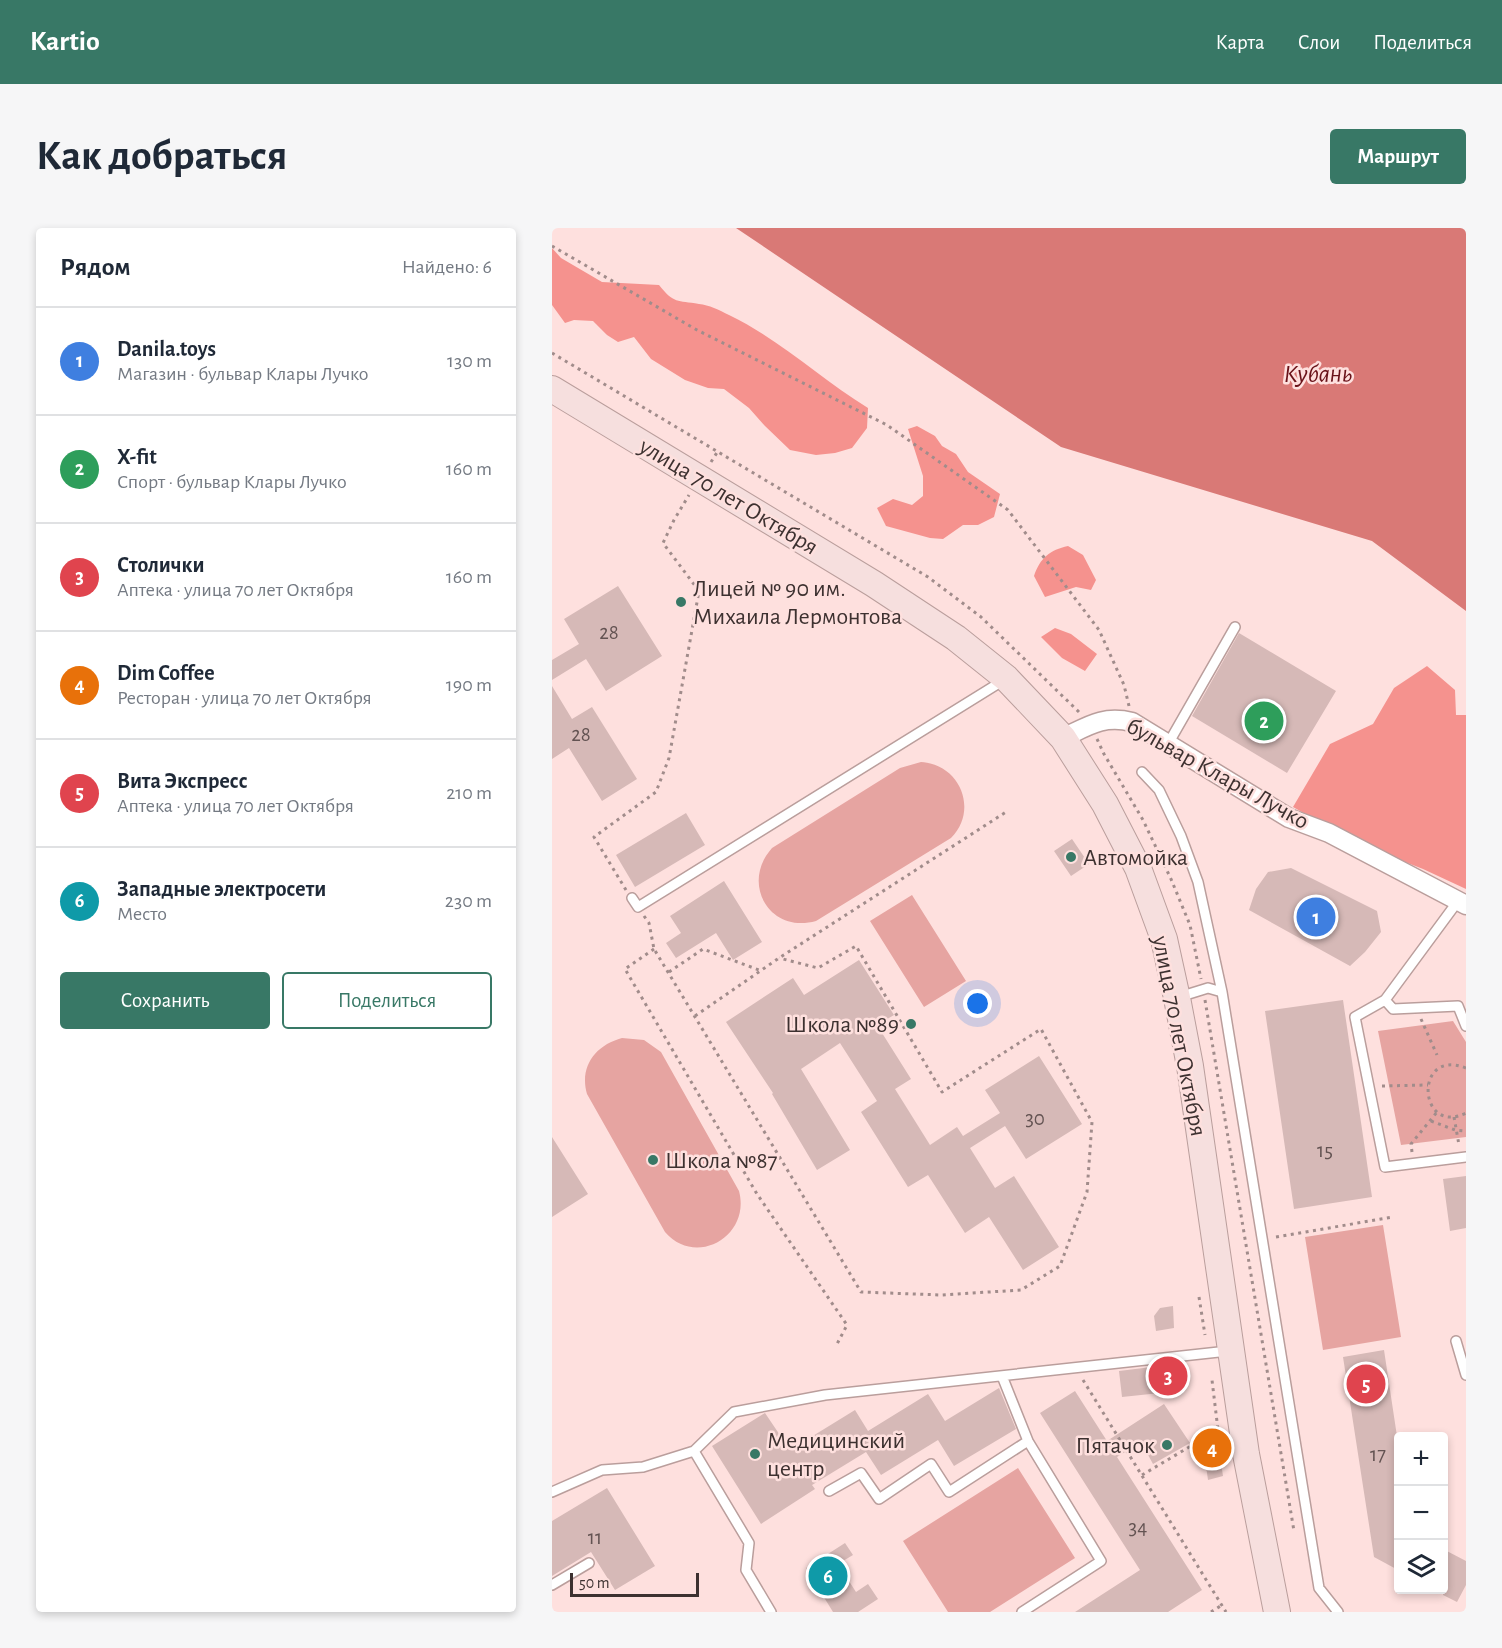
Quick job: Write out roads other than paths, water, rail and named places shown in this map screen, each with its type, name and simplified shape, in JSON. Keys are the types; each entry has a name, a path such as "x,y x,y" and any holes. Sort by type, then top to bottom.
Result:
{"main road":[{"name":"улица 70 лет Октября","path":"552,389 874,584 956,638 1006,678 1063,738 1105,804 1138,868 1164,939 1177,998 1190,1066 1220,1352 1246,1454 1273,1608"}],"street":[{"name":"бульвар Клары Лучко","path":"1063,738 1105,720 1118,718 1132,722 1289,818 1329,832 1462,903"}],"lane":[{"path":"1168,744 1235,627"},
{"path":"632,898 638,907 1006,678"},
{"path":"1142,772 1159,790 1181,836 1198,882 1222,992 1319,1588 1338,1612"},
{"path":"1462,903 1385,1000 1355,1017 1385,1167 1463,1157"},
{"path":"1177,998 1208,988 1222,992"},
{"path":"1385,1000 1393,1009 1458,1006 1466,1026"},
{"path":"1456,1341 1466,1375"},
{"path":"552,1492 602,1470 643,1467 694,1451 734,1412 825,1395 1220,1352"},
{"path":"1002,1376 1028,1441 1101,1561 1022,1612"},
{"path":"829,1491 861,1473 879,1499 931,1464 949,1492 1028,1441"},
{"path":"694,1451 749,1543 746,1570 771,1612"},
{"path":"552,1585 589,1563"}],"water":[{"name":"Кубань","path":"736,228 1466,228 1466,611 1372,541 1061,447"}],"place":[{"name":"Лицей № 90 им. Михаила Лермонтова","path":"681,602"},
{"name":"X-fit","path":"1264,721"},
{"name":"Автомойка","path":"1071,857"},
{"name":"Danila.toys","path":"1316,917"},
{"name":"Школа №89","path":"911,1024"},
{"name":"Школа №87","path":"653,1160"},
{"name":"Столички","path":"1168,1376"},
{"name":"Вита Экспресс","path":"1366,1384"},
{"name":"Пятачок","path":"1167,1445"},
{"name":"Dim Coffee","path":"1212,1448"},
{"name":"Медицинский центр","path":"755,1454"},
{"name":"Западные электросети","path":"828,1576"}]}
